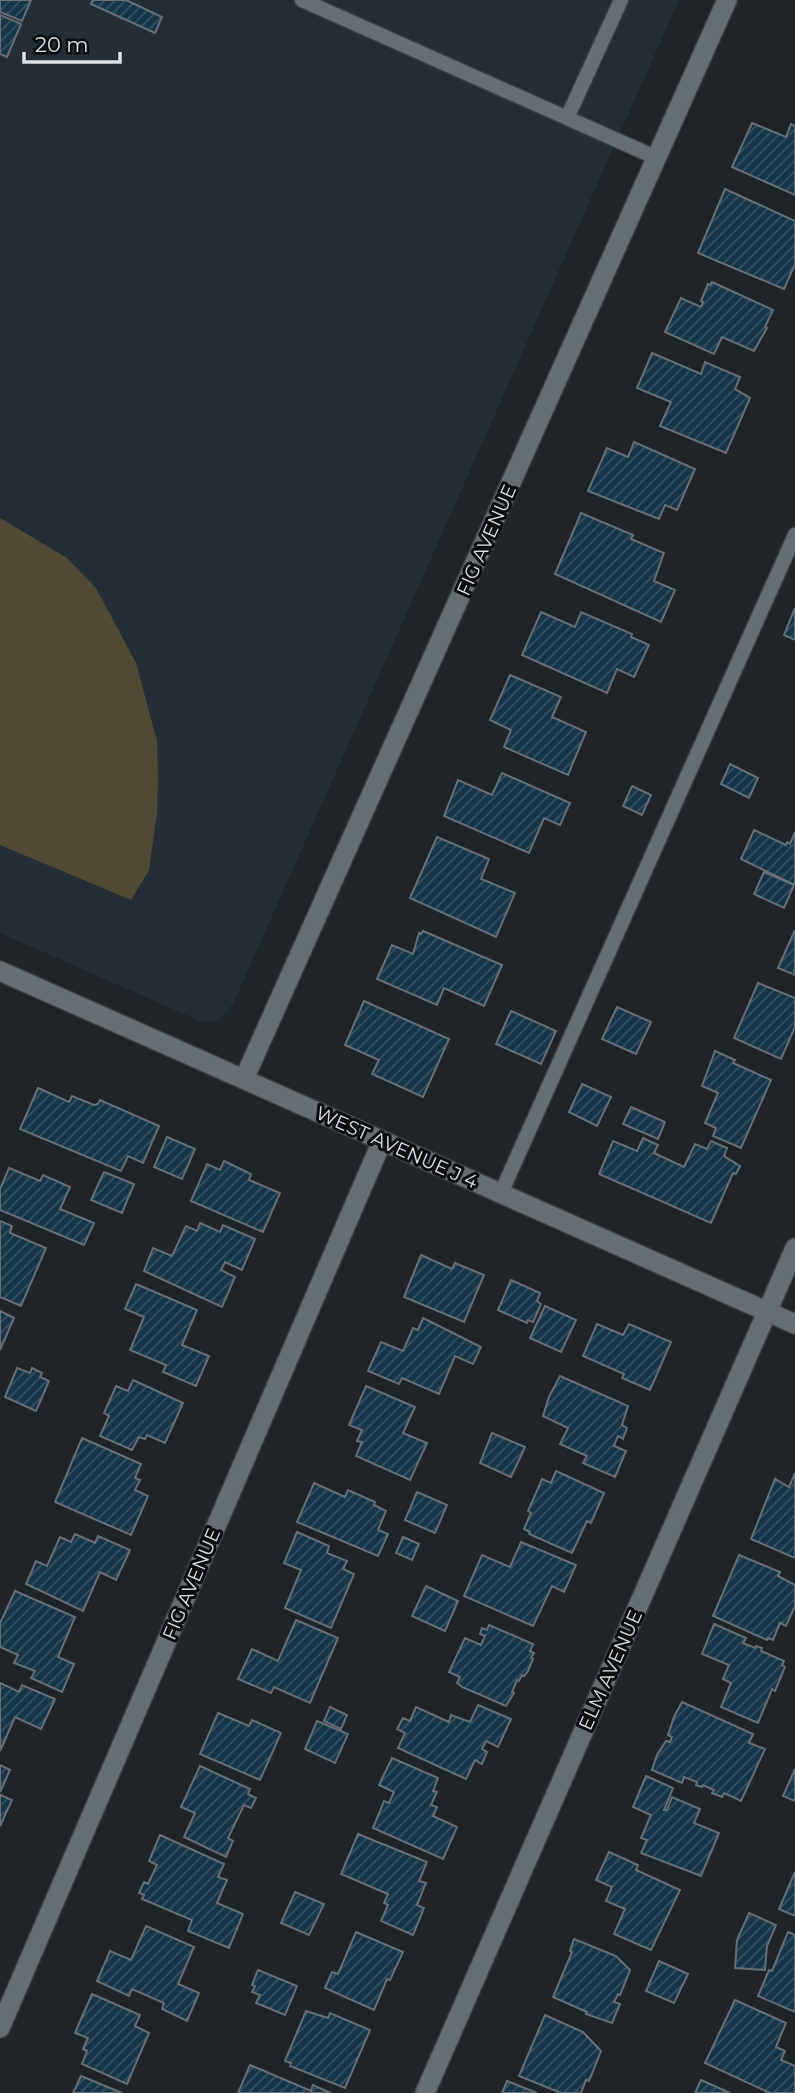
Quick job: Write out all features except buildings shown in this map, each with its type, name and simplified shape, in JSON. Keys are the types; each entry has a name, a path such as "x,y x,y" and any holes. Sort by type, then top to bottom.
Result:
{"street":[{"name":"FIG AVENUE","path":"244,1079 727,0"},
{"name":"WEST AVENUE J 4","path":"1,974 795,1324"},
{"name":"FIG AVENUE","path":"0,2028 382,1141"},
{"name":"ELM AVENUE","path":"425,2093 795,1248"}],"lane":[{"path":"302,0 657,158"},
{"path":"567,118 621,0"},
{"path":"501,1193 795,536"}],"shaded area":[{"path":"0,0 679,0 233,1004 220,1019 211,1022 200,1021 0,933"},
{"path":"0,518 67,558 96,588 136,663 157,741 158,779 157,813 149,870 131,900 0,845"}]}
